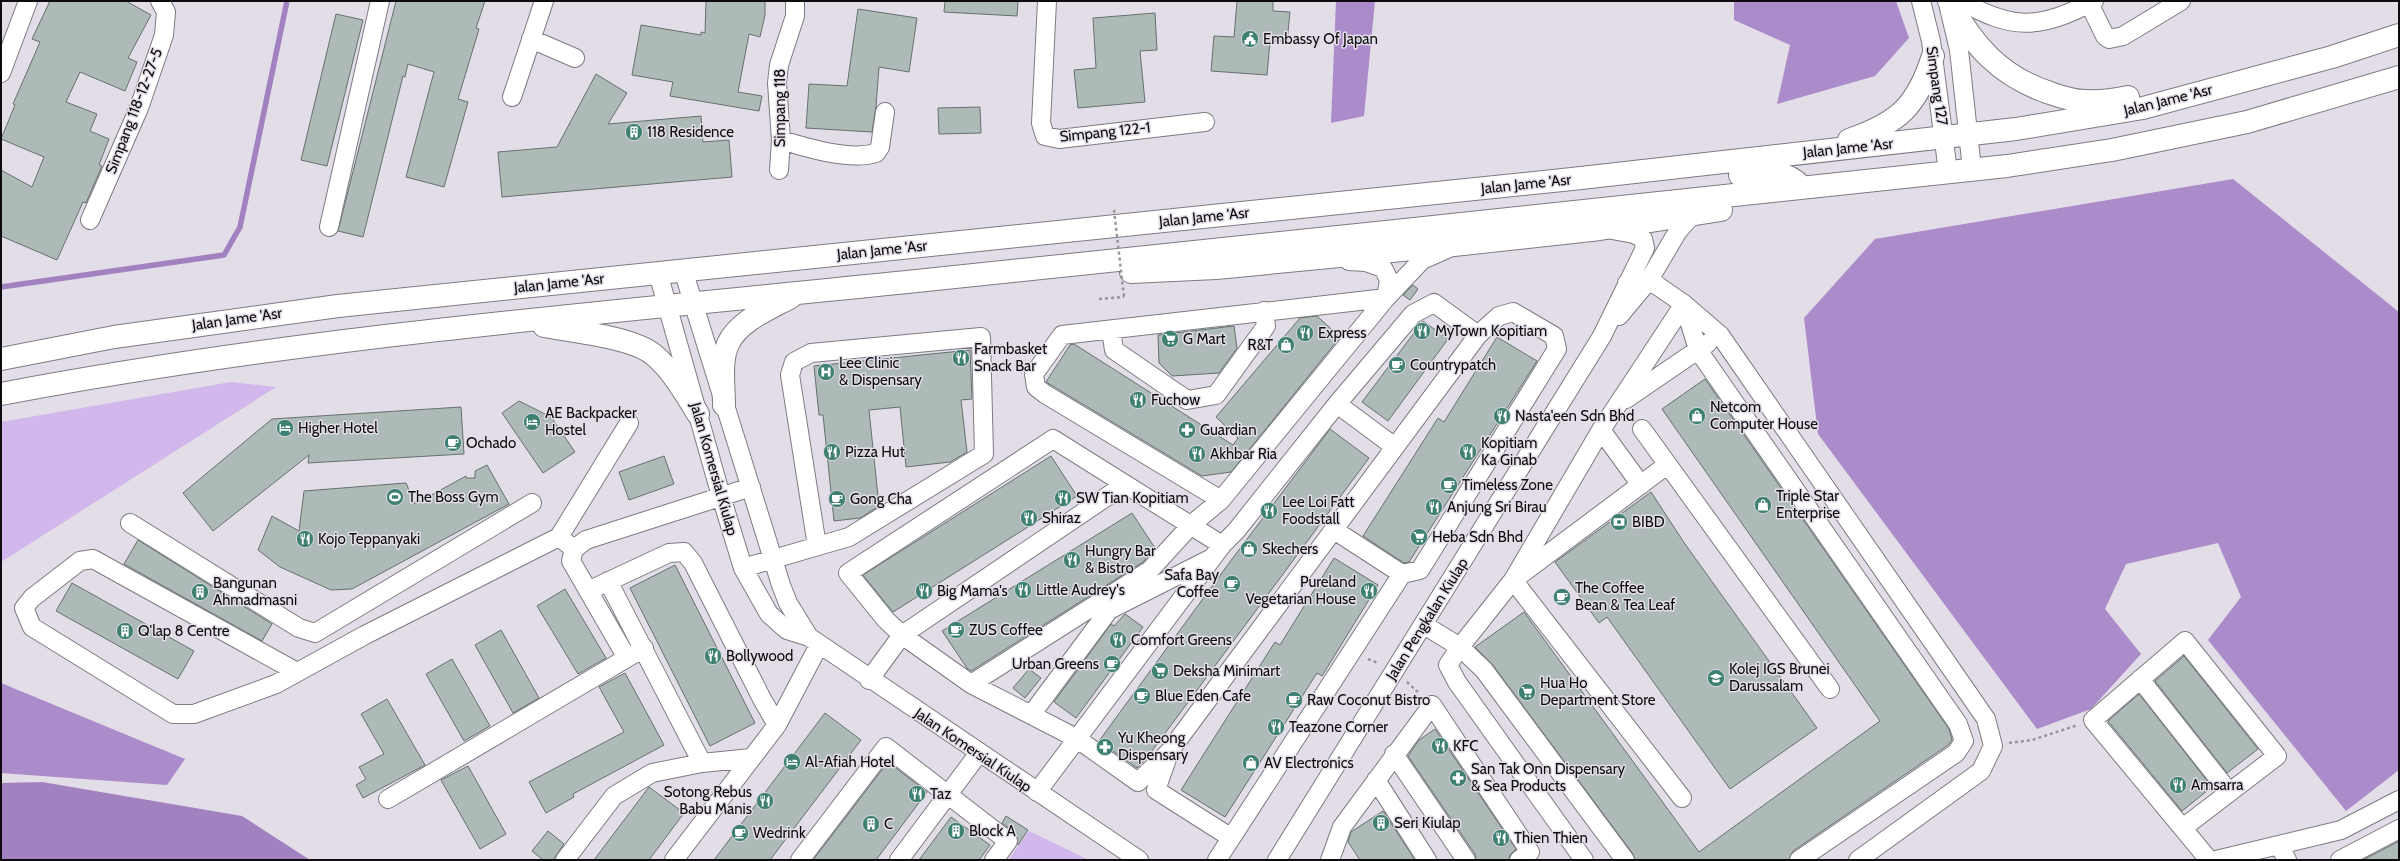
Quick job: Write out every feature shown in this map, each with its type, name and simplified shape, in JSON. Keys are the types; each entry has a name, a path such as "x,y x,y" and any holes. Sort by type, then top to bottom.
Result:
{"main road":[{"path":"1948,1 1963,27 1996,64 2021,80 2064,98 2085,102 2113,100 2244,80"},
{"name":"Jalan Jame 'Asr","path":"1,359 114,337 227,320 338,306 1638,171 1944,137 2081,120 2143,108 2332,57 2399,35"},
{"path":"1810,152 1874,131 1898,117 1914,100 1926,79 1934,56"},
{"path":"1,394 120,371 233,355 517,321 990,274 1972,169 2112,150 2247,122 2399,77"},
{"path":"1638,171 1692,179 1769,172 1784,174 1794,178 1802,187"},
{"path":"990,274 1163,272 1327,258 1454,245 1600,229 1766,205 1802,187"},
{"path":"724,405 724,362 728,344 741,327 798,293"},
{"path":"517,321 600,336 629,343 652,354 670,372 698,414"}],"street":[{"path":"1,73 28,1"},
{"name":"Simpang 118-12-27-5","path":"90,220 139,108 164,35 166,12 160,1"},
{"path":"328,227 380,1"},
{"path":"512,97 544,1"},
{"name":"Simpang 118","path":"779,170 781,140 777,83 778,65 795,16 795,1"},
{"name":"Simpang 122-1","path":"1047,1 1041,123 1046,136 1059,139 1204,122"},
{"name":"Simpang 127","path":"1921,1 1934,56 1948,172"},
{"name":"Simpang 127","path":"1948,1 1959,50 1972,169"},
{"path":"1961,1 1991,17 2018,24 2045,21 2089,2 2105,36 2109,39 2123,36 2181,1"},
{"path":"531,39 575,58"},
{"path":"781,140 817,151 867,156 876,153 880,147 885,112"},
{"path":"1602,336 1649,280 1678,231 1692,215"},
{"path":"1600,229 1625,231 1643,239 1645,248 1642,258 1627,283 1602,336"},
{"path":"971,684 1150,570 1191,525 1220,500 1386,298 1422,260 1454,245"},
{"path":"1327,258 1366,262 1383,268 1389,280 1386,298"},
{"name":"Jalan Komersial Kiulap","path":"683,270 724,405 788,603 814,641"},
{"name":"Jalan Komersial Kiulap","path":"658,273 720,496 743,568 769,614 787,630 814,641 869,680 1140,860"},
{"path":"1627,283 1649,280 1684,304 1720,335 1986,719 1992,746 1981,771 1858,860"},
{"path":"1220,500 1045,394 1036,387 1034,374 1062,335 1386,298"},
{"path":"1037,792 1217,551 1236,531 1337,404 1414,314 1434,303 1478,335"},
{"path":"1684,304 1698,350 1958,724 1964,741 1956,753 1799,860"},
{"path":"1584,860 1457,682 1448,665 1460,647 1513,580 1601,430 1684,304"},
{"path":"1111,330 1114,350 1187,400 1216,395 1266,326 1264,311"},
{"path":"1217,551 1191,525 1124,485 1053,439 1003,474 848,573 886,620 902,635 971,684 1076,738 1138,782 1169,752 1478,335 1499,316 1513,312 1554,336 1557,349 1420,570 1402,574 1230,837 1217,860"},
{"path":"1619,404 1720,335"},
{"name":"Jalan Pengkalan Kiulap","path":"1277,860 1602,336"},
{"path":"817,546 790,375 794,362 811,353 981,337 984,454 1003,474"},
{"path":"1337,404 1396,447"},
{"path":"297,672 92,559 80,561 32,598 24,608 32,628 173,714 194,714 276,684 559,537 629,423"},
{"path":"1642,429 1830,689"},
{"path":"1601,430 1641,485"},
{"path":"743,568 849,537 984,454"},
{"path":"1513,580 1667,465"},
{"path":"869,680 902,635 1124,485"},
{"path":"627,658 590,590 571,561 574,549 586,540 751,487"},
{"path":"130,523 299,628 315,633 532,503"},
{"path":"1334,530 1402,574"},
{"path":"559,537 574,549"},
{"path":"1031,715 1109,610 1217,551"},
{"path":"590,590 670,552 684,552 693,563 762,699 777,724"},
{"path":"1513,580 1682,798"},
{"path":"608,581 644,648 686,736 702,763"},
{"path":"1424,625 1460,647 1484,670 1625,860"},
{"path":"674,860 777,724 814,641"},
{"path":"2184,827 2277,756 2185,641 2093,720 2184,827 2209,860"},
{"path":"388,798 644,648"},
{"path":"2140,679 2229,792"},
{"path":"1334,857 1342,827 1394,754 1432,705 1530,852 1519,860"},
{"path":"800,860 886,747 1008,841 994,860"},
{"path":"1169,752 1156,790 1230,837"},
{"path":"899,860 979,753"},
{"path":"1394,754 1466,860"},
{"path":"565,860 614,796 652,773 702,763 751,758"},
{"path":"1376,780 1427,860"},
{"path":"2216,860 2283,852 2341,830 2399,800"},
{"path":"2340,860 2399,829"}],"path":[{"path":"1099,299 1124,297 1114,210"},
{"path":"1992,746 2032,740 2093,720"}],"shaded area":[{"path":"1336,1 1375,1 1364,116 1331,123"},
{"path":"1734,1 1896,1 1909,38 1875,76 1777,104 1790,45 1734,20"},
{"path":"2233,179 2399,312 2399,770 2346,811 2208,640 2241,597 2218,543 2126,564 2105,609 2141,654 2091,709 2037,729 1818,434 1804,318 1875,239"},
{"path":"231,382 276,387 1,562 1,422"},
{"path":"1,683 185,759 167,785 1,773"},
{"path":"42,782 242,816 310,860 1,860 1,783"},
{"path":"1029,831 1089,860 1008,860"}],"building":[{"path":"50,1 126,1 151,15 128,58 137,62 125,91 80,72 66,102 97,114 90,131 109,139 99,165 102,166 86,203 83,202 57,260 1,236 1,170 32,187 44,157 1,139 15,105 13,104 40,42 32,39"},
{"path":"396,1 485,1 476,28 479,29 458,99 468,102 444,187 406,177 434,72 408,64 405,77 403,76 363,237 338,231"},
{"path":"706,1 765,1 765,15 760,37 749,34 738,92 762,96 759,111 670,96 673,82 632,75 641,25 701,35 701,32 705,33"},
{"path":"945,1 1018,1 1017,16 944,12"},
{"name":"Embassy Of Japan","path":"1237,1 1273,1 1273,11 1290,12 1287,42 1270,41 1267,75 1211,71 1214,36 1234,37"},
{"path":"858,9 917,18 909,72 879,67 872,132 806,128 809,84 847,86"},
{"path":"1155,13 1157,50 1140,51 1145,102 1078,108 1074,70 1096,68 1093,18"},
{"path":"336,14 363,20 327,166 301,160"},
{"name":"118 Residence","path":"596,74 627,93 608,124 701,116 703,142 729,140 732,177 502,197 498,152 557,147"},
{"path":"980,107 981,133 939,134 938,108"},
{"path":"1413,285 1418,289 1410,300 1403,295"},
{"path":"1317,316 1340,337 1231,472 1202,476 1046,382 1070,345 1074,344 1233,445 1238,438 1216,417 1300,318"},
{"path":"1423,321 1448,339 1388,421 1362,402"},
{"path":"1234,326 1237,348 1219,373 1172,376 1159,363 1158,335"},
{"path":"1497,337 1537,361 1409,562 1404,563 1363,536 1438,418 1444,422"},
{"path":"970,350 972,399 961,400 967,452 950,462 906,467 900,407 869,410 879,506 860,518 834,521 823,415 819,415 814,366"},
{"path":"1705,379 1949,729 1952,740 1948,745 1793,851 1789,860 1635,860 1633,854 1492,664 1475,647 1524,612 1699,852 1880,721 1662,409"},
{"path":"519,401 551,417 575,452 543,473 502,413"},
{"path":"461,407 464,454 308,463 309,455 213,531 183,493 272,419"},
{"path":"1330,429 1369,458 1146,759 1137,768 1099,741 1232,559"},
{"path":"664,456 674,484 629,500 619,472"},
{"path":"1051,456 1077,496 893,612 863,575"},
{"path":"487,465 509,504 352,589 331,590 280,567 258,550 272,516 299,531 304,491 406,483 415,504 466,476 466,478 475,478 475,471"},
{"name":"Kolej IGS Brunei Darussalam","path":"1651,492 1685,544 1817,728 1730,789 1607,617 1599,623 1555,562"},
{"path":"1132,513 1155,548 1143,562 971,671 967,668 942,631"},
{"name":"Bangunan Ahmadmasni","path":"138,540 272,624 262,641 124,564"},
{"path":"1334,558 1378,585 1322,676 1317,673 1225,817 1181,790 1275,642 1280,645"},
{"path":"675,565 755,723 710,746 630,588"},
{"name":"Q'lap 8 Centre","path":"72,583 194,651 178,679 56,611"},
{"path":"565,589 606,658 578,674 537,606"},
{"path":"1125,614 1143,627 1076,718 1054,702 1111,624 1114,626"},
{"path":"501,630 539,698 513,713 475,645"},
{"path":"2184,656 2258,749 2227,773 2155,681"},
{"path":"452,659 490,726 464,741 426,674"},
{"path":"1029,669 1041,678 1025,698 1013,688"},
{"path":"625,673 664,745 573,794 574,797 546,813 529,782 624,732 599,687"},
{"path":"2139,694 2212,787 2182,811 2108,721"},
{"path":"387,699 425,765 363,798 356,785 366,779 359,767 384,754 361,714"},
{"path":"825,713 861,740 770,860 714,860"},
{"path":"1435,729 1516,849 1510,855 1509,860 1476,860 1475,854 1408,756 1419,740"},
{"name":"C","path":"888,762 927,792 876,860 813,860"},
{"path":"468,766 506,834 480,849 441,780"},
{"path":"649,787 684,813 649,860 594,860"},
{"name":"Seri Kiulap","path":"1383,811 1415,860 1360,860 1348,842 1351,832"},
{"path":"1006,816 1028,830 1018,845 1015,833 1002,823"},
{"name":"Block A","path":"951,817 990,845 979,860 919,860"},
{"path":"548,831 564,844 553,860 543,860 532,851"},
{"path":"2399,841 2399,860 2363,860"}],"waterway":[{"path":"1,287 224,255 240,227 287,1"}],"place":[{"name":"Embassy Of Japan","path":"1250,39"},
{"name":"118 Residence","path":"634,132"},
{"name":"MyTown Kopitiam","path":"1422,331"},
{"name":"Express","path":"1305,333"},
{"name":"G Mart","path":"1170,339"},
{"name":"R&T","path":"1286,345"},
{"name":"Farmbasket Snack Bar","path":"961,358"},
{"name":"Countrypatch","path":"1397,365"},
{"name":"Lee Clinic & Dispensary","path":"826,372"},
{"name":"Fuchow","path":"1138,400"},
{"name":"Nasta'een Sdn Bhd","path":"1502,416"},
{"name":"Netcom Computer House","path":"1697,416"},
{"name":"AE Backpacker Hostel","path":"532,422"},
{"name":"Higher Hotel","path":"285,428"},
{"name":"Guardian","path":"1187,430"},
{"name":"Ochado","path":"453,443"},
{"name":"Pizza Hut","path":"832,452"},
{"name":"Kopitiam Ka Ginab","path":"1468,452"},
{"name":"Akhbar Ria","path":"1197,454"},
{"name":"Timeless Zone","path":"1449,485"},
{"name":"The Boss Gym","path":"395,497"},
{"name":"SW Tian Kopitiam","path":"1063,498"},
{"name":"Gong Cha","path":"837,499"},
{"name":"Triple Star Enterprise","path":"1763,505"},
{"name":"Anjung Sri Birau","path":"1434,507"},
{"name":"Lee Loi Fatt Foodstall","path":"1269,511"},
{"name":"Shiraz","path":"1029,518"},
{"name":"BIBD","path":"1619,522"},
{"name":"Heba Sdn Bhd","path":"1419,537"},
{"name":"Kojo Teppanyaki","path":"305,539"},
{"name":"Skechers","path":"1249,549"},
{"name":"Hungry Bar & Bistro","path":"1072,560"},
{"name":"Safa Bay Coffee","path":"1232,584"},
{"name":"Little Audrey's","path":"1023,590"},
{"name":"Big Mama's","path":"924,591"},
{"name":"Pureland Vegetarian House","path":"1369,591"},
{"name":"Bangunan Ahmadmasni","path":"200,592"},
{"name":"The Coffee Bean & Tea Leaf","path":"1562,597"},
{"name":"ZUS Coffee","path":"956,630"},
{"name":"Q'lap 8 Centre","path":"125,631"},
{"name":"Comfort Greens","path":"1118,640"},
{"name":"Bollywood","path":"713,656"},
{"name":"Urban Greens","path":"1112,664"},
{"name":"Deksha Minimart","path":"1160,671"},
{"name":"Kolej IGS Brunei Darussalam","path":"1716,678"},
{"name":"Hua Ho Department Store","path":"1527,692"},
{"name":"Blue Eden Cafe","path":"1142,696"},
{"name":"Raw Coconut Bistro","path":"1294,700"},
{"name":"Teazone Corner","path":"1276,727"},
{"name":"KFC","path":"1440,746"},
{"name":"Yu Kheong Dispensary","path":"1105,747"},
{"name":"Al-Afiah Hotel","path":"792,762"},
{"name":"AV Electronics","path":"1251,763"},
{"name":"San Tak Onn Dispensary & Sea Products","path":"1458,778"},
{"name":"Amsarra","path":"2178,785"},
{"name":"Taz","path":"917,794"},
{"name":"Sotong Rebus Babu Manis","path":"765,801"},
{"name":"Seri Kiulap","path":"1381,823"},
{"name":"C","path":"871,824"},
{"name":"Block A","path":"956,831"},
{"name":"Wedrink","path":"740,833"},
{"name":"Thien Thien","path":"1501,838"}]}
